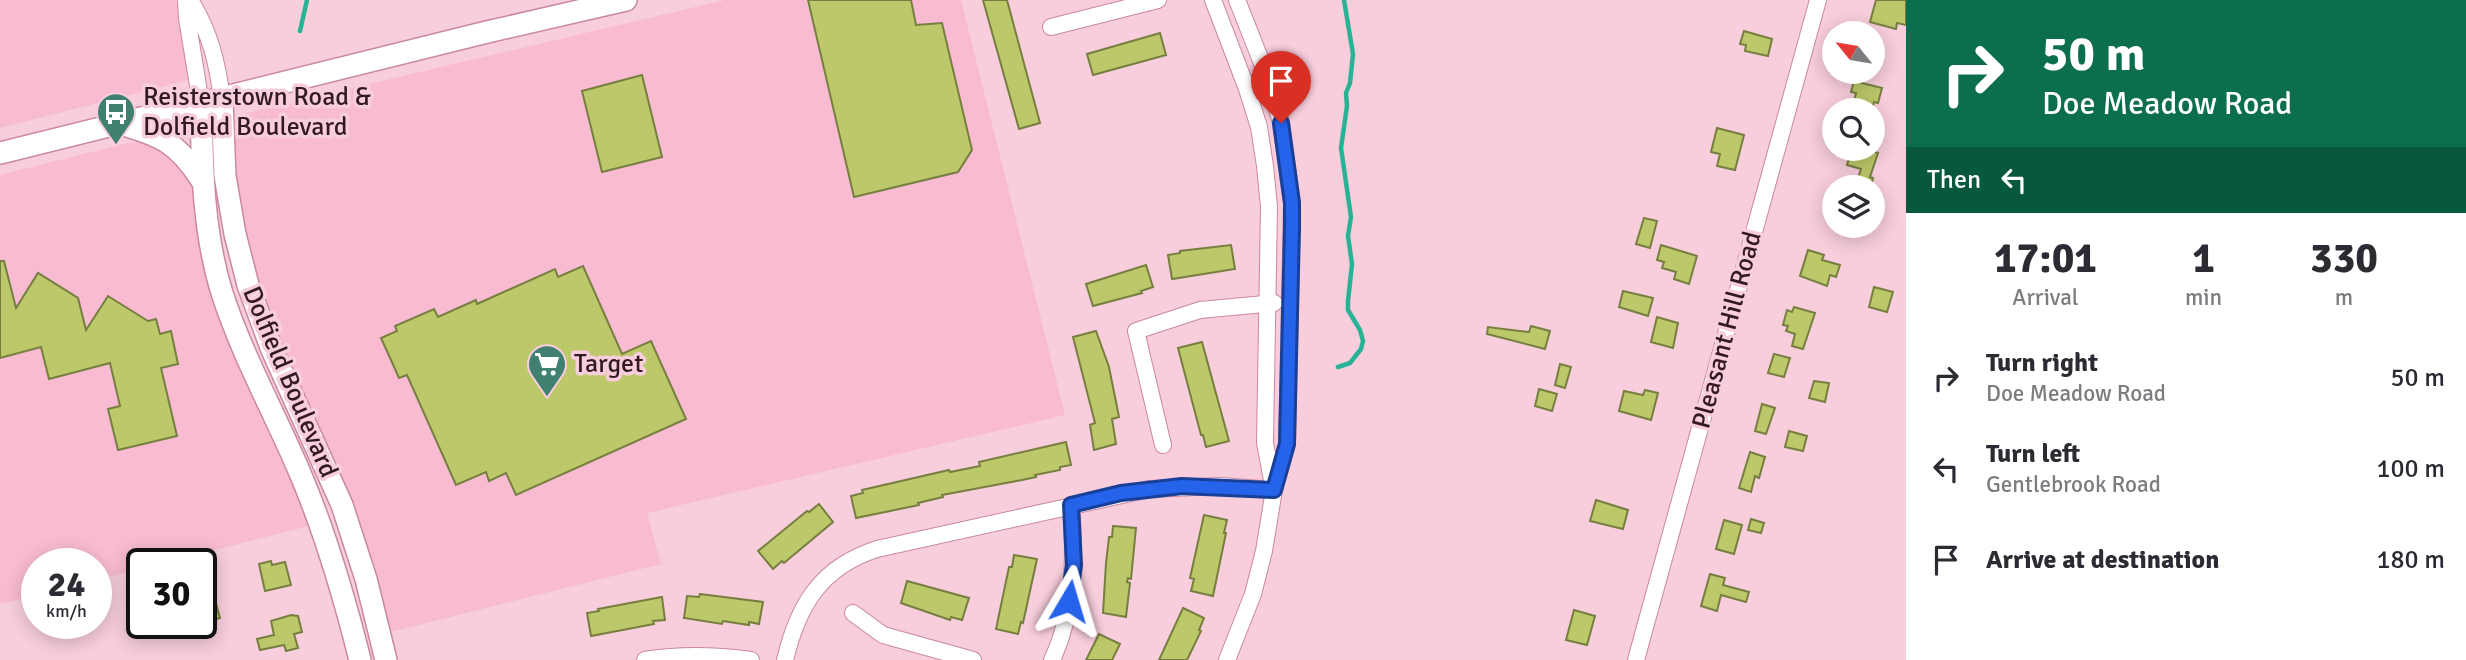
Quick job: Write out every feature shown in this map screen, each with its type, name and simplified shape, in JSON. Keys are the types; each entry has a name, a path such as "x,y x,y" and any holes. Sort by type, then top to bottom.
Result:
{"main road":[{"path":"0,153 626,0"},
{"name":"Dolfield Boulevard","path":"222,99 227,189 234,234 248,285 272,349 342,505 366,579 386,660"},
{"name":"Dolfield Boulevard","path":"201,104 202,181 222,292 318,516 341,586 360,660"},
{"path":"118,124 149,132 178,148 202,181"}],"street":[{"path":"188,0 206,26 218,69 222,99"},
{"path":"188,0 187,18 201,104"},
{"path":"1051,27 1158,0"},
{"path":"1213,0 1259,127 1269,207 1265,443 1274,490"},
{"path":"1227,660 1252,594 1264,551 1274,490 1287,444 1292,203 1281,123 1269,81 1237,0"},
{"name":"Pleasant Hill Road","path":"1636,660 1818,0"},
{"path":"1163,445 1136,331 1200,310 1290,302"},
{"path":"785,660 792,632 815,589 835,569 858,555 1121,493 1182,486 1274,490"},
{"path":"1052,660 1065,625 1074,565 1071,505"},
{"path":"853,613 883,635 973,660"},
{"path":"645,660 714,655 751,660"}],"shaded area":[{"path":"0,0 176,0 196,78 0,128"},
{"path":"725,0 961,0 1065,415 647,513 661,564 387,633 266,315 247,252 235,178 233,134 237,124 246,113"},
{"path":"128,143 153,143 187,167 313,525 217,549 126,548 126,573 112,576 112,548 21,548 21,599 0,604 0,175"}],"building":[{"path":"808,0 911,0 916,25 942,23 972,150 958,172 854,197"},
{"path":"983,0 1007,0 1040,123 1019,129"},
{"path":"1876,0 1906,0 1906,25 1897,23 1896,29 1885,26 1885,21 1870,21"},
{"path":"1744,31 1772,39 1768,56 1745,51 1746,45 1740,44"},
{"path":"1160,33 1166,55 1093,75 1087,54"},
{"path":"642,75 662,157 602,172 582,91"},
{"path":"1853,84 1882,88 1879,98 1855,98 1856,93 1851,92"},
{"path":"1717,128 1744,135 1735,170 1717,166 1720,154 1711,152"},
{"path":"1848,161 1875,161 1871,175 1859,175 1861,169 1847,165"},
{"path":"1644,218 1657,221 1650,248 1636,244"},
{"path":"1231,245 1235,269 1172,279 1168,255"},
{"path":"1661,245 1697,256 1689,284 1674,279 1676,272 1662,268 1664,262 1657,260"},
{"path":"1808,250 1824,255 1822,260 1840,265 1836,277 1830,275 1827,286 1800,276"},
{"path":"0,261 4,261 16,308 38,273 78,298 86,330 108,296 148,321 156,319 160,334 171,331 178,364 161,368 177,436 118,450 108,409 120,406 110,363 49,379 41,347 0,358"},
{"path":"1146,265 1153,287 1141,291 1142,293 1093,306 1086,284"},
{"name":"Target","path":"583,266 622,354 651,341 686,419 516,495 506,473 489,481 486,472 456,485 407,375 399,378 381,338 397,331 395,326 434,309 438,317 476,300 477,304 555,269 558,277"},
{"path":"1874,287 1893,292 1887,312 1869,307"},
{"path":"1623,291 1653,298 1648,316 1619,307"},
{"path":"1794,307 1815,313 1803,349 1792,346 1795,334 1786,331 1788,326 1783,325 1787,310 1792,312"},
{"path":"1657,317 1678,323 1673,348 1651,342"},
{"path":"1531,326 1550,331 1545,349 1487,334 1488,327 1529,332"},
{"path":"1096,331 1109,367 1119,417 1112,419 1116,444 1094,450 1090,425 1095,423 1073,337"},
{"path":"1202,342 1229,441 1206,447 1178,348"},
{"path":"1774,354 1790,358 1784,377 1768,373"},
{"path":"1560,364 1571,367 1565,388 1555,385"},
{"path":"1814,381 1829,383 1825,402 1809,398"},
{"path":"1539,389 1557,394 1552,411 1535,406"},
{"path":"1645,390 1658,393 1651,420 1619,411 1624,391 1643,395"},
{"path":"1762,404 1775,408 1766,434 1755,431"},
{"path":"1789,431 1807,436 1803,451 1785,447"},
{"path":"1066,442 1071,465 1060,467 1060,470 942,495 943,497 918,503 919,505 856,518 851,496 863,493 862,490 949,470 950,472 980,466 979,462"},
{"path":"1750,452 1765,457 1759,478 1755,476 1751,492 1739,488"},
{"path":"1596,500 1628,510 1623,529 1590,521"},
{"path":"819,504 833,522 773,569 758,551"},
{"path":"1204,515 1227,520 1213,596 1191,591 1194,579 1190,578"},
{"path":"1751,519 1764,523 1761,533 1748,530"},
{"path":"1724,520 1742,525 1734,554 1716,549"},
{"path":"1113,526 1136,528 1131,579 1128,578 1127,582 1130,583 1126,617 1103,613 1106,563"},
{"path":"1014,555 1037,559 1023,623 1021,622 1018,634 996,629"},
{"path":"271,561 272,565 285,562 291,585 265,591 259,564"},
{"path":"1710,574 1725,578 1723,585 1749,592 1746,602 1721,595 1717,611 1701,606"},
{"path":"907,581 969,598 962,620 951,617 950,620 901,603"},
{"path":"700,594 763,602 759,624 723,621 722,624 684,618 687,596 699,597"},
{"path":"662,597 665,620 591,636 587,613"},
{"path":"1183,608 1204,618 1199,630 1201,631 1187,660 1159,660"},
{"path":"1574,610 1595,616 1587,645 1566,640"},
{"path":"291,615 298,616 302,632 294,634 298,648 286,651 284,645 260,650 257,639 274,635 271,621"},
{"path":"1099,634 1120,644 1112,660 1086,660"}],"waterway":[{"path":"300,31 307,0"},
{"path":"1338,367 1350,363 1361,349 1363,341 1348,310 1352,264 1348,236 1351,217 1341,148 1353,54 1344,0"}],"place":[{"name":"Reisterstown Road & Dolfield Boulevard","path":"116,146"},
{"name":"Target","path":"547,398"}],"route":[{"path":"1069,601 1074,565 1071,505 1121,493 1182,486 1274,490 1287,444 1292,228 1288,164 1281,123"}]}
